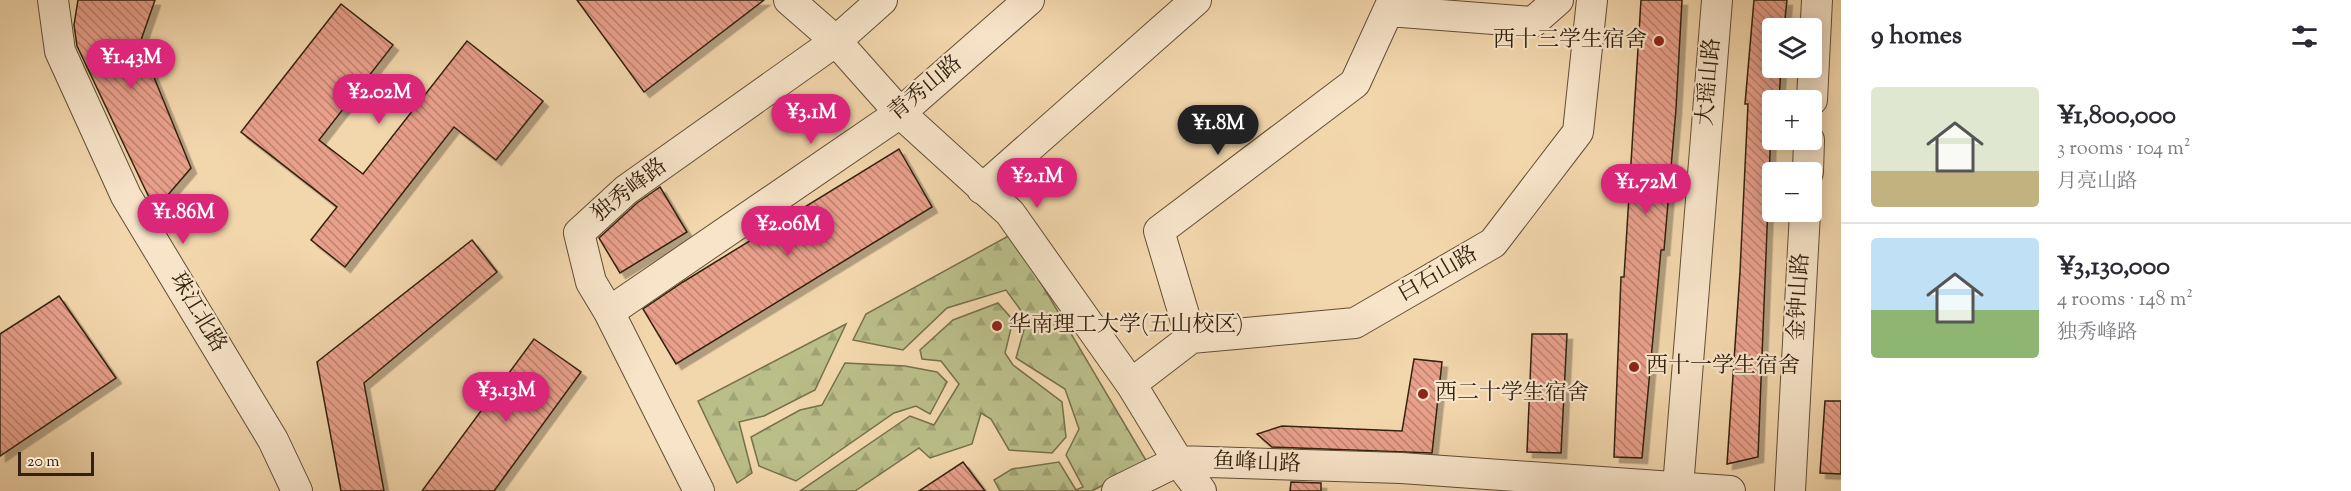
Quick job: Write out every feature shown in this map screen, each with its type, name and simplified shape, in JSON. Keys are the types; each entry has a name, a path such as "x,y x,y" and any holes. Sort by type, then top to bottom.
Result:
{"street":[{"name":"珠江北路","path":"53,0 60,51 126,196 273,440 297,491"},
{"path":"789,0 836,41 900,113 1010,213 1131,384 1178,461 1201,491"},
{"name":"独秀峰路","path":"699,491 609,312 591,282 579,233 626,190 836,41 882,0"},
{"name":"青秀山路","path":"609,312 900,113 1029,0"},
{"path":"982,189 1196,0"},
{"path":"1131,384 1191,338 1159,231 1355,83 1391,5 1533,22 1558,0"},
{"name":"白石山路","path":"1191,338 1355,323 1493,243 1578,132 1591,0"},
{"name":"大瑶山路","path":"1678,487 1717,0"},
{"path":"1812,90 1817,0"},
{"name":"金钟山路","path":"1790,491 1804,222"},
{"path":"1118,491 1178,461"},
{"name":"鱼峰山路","path":"1178,461 1399,479 1678,487 1730,491"}],"green space":[{"path":"1012,234 1147,462 1092,491 1000,491 994,480 1012,469 1059,462 1076,490 1083,487 1066,455 1079,429 1065,389 1016,358 1027,319 1006,290 947,308 903,350 853,340 866,314"},
{"path":"998,303 1013,320 1005,353 1013,365 1062,402 1066,437 1052,453 1009,450 991,419 981,413 972,444 930,458 919,448 855,491 800,491 910,416 934,425 959,384 941,361 922,359 920,350 953,320"},
{"path":"846,324 815,390 764,416 739,422 752,473 737,483 698,401"},
{"path":"845,363 905,366 937,372 947,382 930,414 916,406 894,413 796,481 759,466 751,437 800,410 822,405"}],"building":[{"path":"78,0 155,0 140,43 191,168 155,210 77,46 74,25"},
{"path":"577,0 764,0 644,92"},
{"path":"1641,0 1682,0 1676,109 1664,250 1661,250 1642,458 1614,457 1621,277 1624,277"},
{"path":"1754,0 1787,0 1785,18 1762,18 1762,78 1780,78 1780,90 1762,90 1762,150 1770,150 1770,162 1762,162 1762,222 1767,222 1758,457 1727,464 1740,272 1748,104 1745,104"},
{"path":"341,4 393,45 319,140 363,174 467,41 543,101 496,160 454,127 345,267 311,240 337,207 241,132"},
{"path":"899,149 932,207 676,364 643,309"},
{"path":"660,187 687,232 620,273 599,238 637,203"},
{"path":"472,240 497,272 364,383 384,491 341,491 317,362"},
{"path":"59,296 116,378 0,456 0,334"},
{"path":"1532,334 1567,334 1561,453 1527,452"},
{"path":"534,339 581,372 494,491 422,491"},
{"name":"西二十学生宿舍","path":"1414,359 1442,362 1432,453 1272,447 1257,434 1282,426 1402,431"},
{"path":"1825,401 1841,401 1841,474 1820,473"},
{"path":"963,462 985,491 919,491"},
{"path":"1291,482 1321,483 1321,491 1290,491"}],"place":[{"name":"西十三学生宿舍","path":"1659,41"},
{"name":"华南理工大学(五山校区)","path":"997,326"},
{"name":"西十一学生宿舍","path":"1634,367"},
{"name":"西二十学生宿舍","path":"1423,394"}]}
